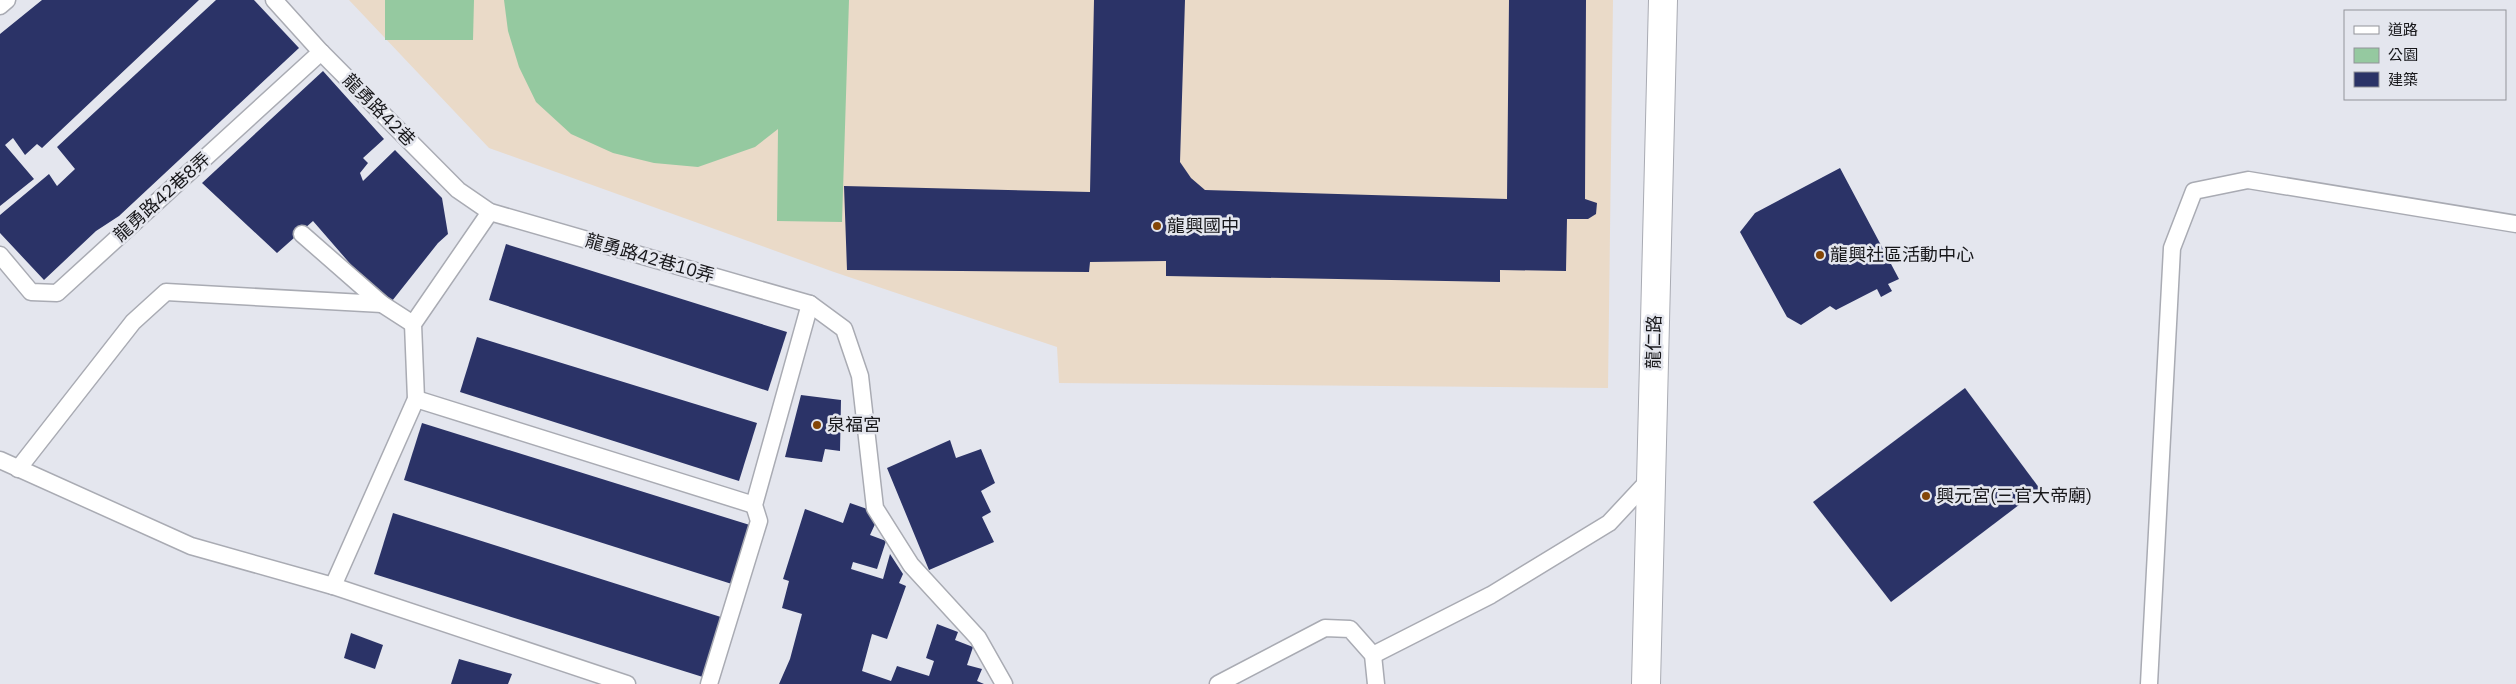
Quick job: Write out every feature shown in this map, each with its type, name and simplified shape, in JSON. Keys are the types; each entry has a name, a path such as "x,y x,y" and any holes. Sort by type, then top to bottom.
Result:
{"street":[{"name":"龍仁路","path":"1646,684 1663,0"}],"lane":[{"path":"0,6 7,0"},
{"name":"龍勇路42巷","path":"274,0 322,52 458,190 490,212"},
{"name":"龍勇路42巷8弄","path":"0,255 31,292 57,293 322,52"},
{"path":"2149,684 2172,248 2194,191 2248,180 2516,224"},
{"path":"333,586 416,399 413,324 490,212"},
{"name":"龍勇路42巷10弄","path":"490,212 810,304"},
{"path":"302,234 382,304 413,324"},
{"path":"18,470 132,322 166,292 382,304"},
{"path":"709,684 759,521 754,505 810,304 844,330 860,376 875,508 911,565 978,638 1004,684"},
{"path":"416,399 754,505"},
{"path":"0,460 18,470 190,546 333,586 627,684"},
{"path":"1373,656 1491,595 1609,523 1651,478"},
{"path":"1218,684 1325,628 1350,629 1373,656 1376,684"}],"shaded area":[{"name":"龍興國中","path":"349,0 1613,0 1608,388 1059,383 1057,347 834,272 489,148"}],"green space":[{"path":"385,0 474,0 473,40 385,40"},
{"path":"504,0 849,0 842,222 777,221 778,129 755,147 698,167 654,163 613,153 571,134 536,102 519,67 508,31"}],"building":[{"path":"42,0 199,0 42,148 37,144 25,155 13,138 5,145 34,179 0,206 0,34"},
{"path":"216,0 254,0 299,48 119,216 96,231 44,280 0,233 0,215 49,174 57,186 75,169 57,147"},
{"path":"1094,0 1185,0 1180,162 1191,178 1205,190 1507,199 1509,0 1586,0 1585,199 1597,203 1596,214 1588,219 1567,219 1566,271 1500,270 1500,282 1166,276 1166,261 1090,262 1089,272 847,270 844,186 1090,192"},
{"path":"323,71 384,139 363,158 368,163 360,173 363,181 395,150 442,198 448,234 438,243 392,301 366,282 313,221 277,253 202,183"},
{"name":"龍興社區活動中心","path":"1840,168 1899,279 1888,284 1892,291 1881,297 1877,289 1836,310 1830,306 1801,325 1787,317 1740,232 1755,213"},
{"path":"506,244 787,332 768,391 489,300"},
{"path":"477,337 757,423 739,481 460,392"},
{"name":"興元宮(三官大帝廟)","path":"1965,388 2040,489 1891,602 1813,502"},
{"name":"泉福宮","path":"801,395 841,400 840,451 825,449 822,462 785,457"},
{"path":"422,423 753,526 735,585 404,480"},
{"path":"950,440 956,458 981,449 995,483 981,491 991,512 982,517 994,542 929,570 887,468"},
{"path":"850,503 870,510 876,522 870,535 886,541 877,569 853,562 851,569 883,579 890,554 903,574 899,583 906,586 887,639 872,634 862,671 891,681 897,666 929,676 934,661 926,658 937,624 958,632 955,640 973,647 967,665 982,669 977,681 984,684 779,684 790,659 802,614 782,608 789,581 783,579 805,509 843,523"},
{"path":"393,513 724,618 706,678 374,574"},
{"path":"351,633 383,645 375,669 344,658"},
{"path":"459,659 512,674 508,684 451,684"}],"place":[{"name":"龍興國中","path":"1157,226"},
{"name":"龍興社區活動中心","path":"1820,255"},
{"name":"泉福宮","path":"817,425"},
{"name":"興元宮(三官大帝廟)","path":"1926,496"}]}
